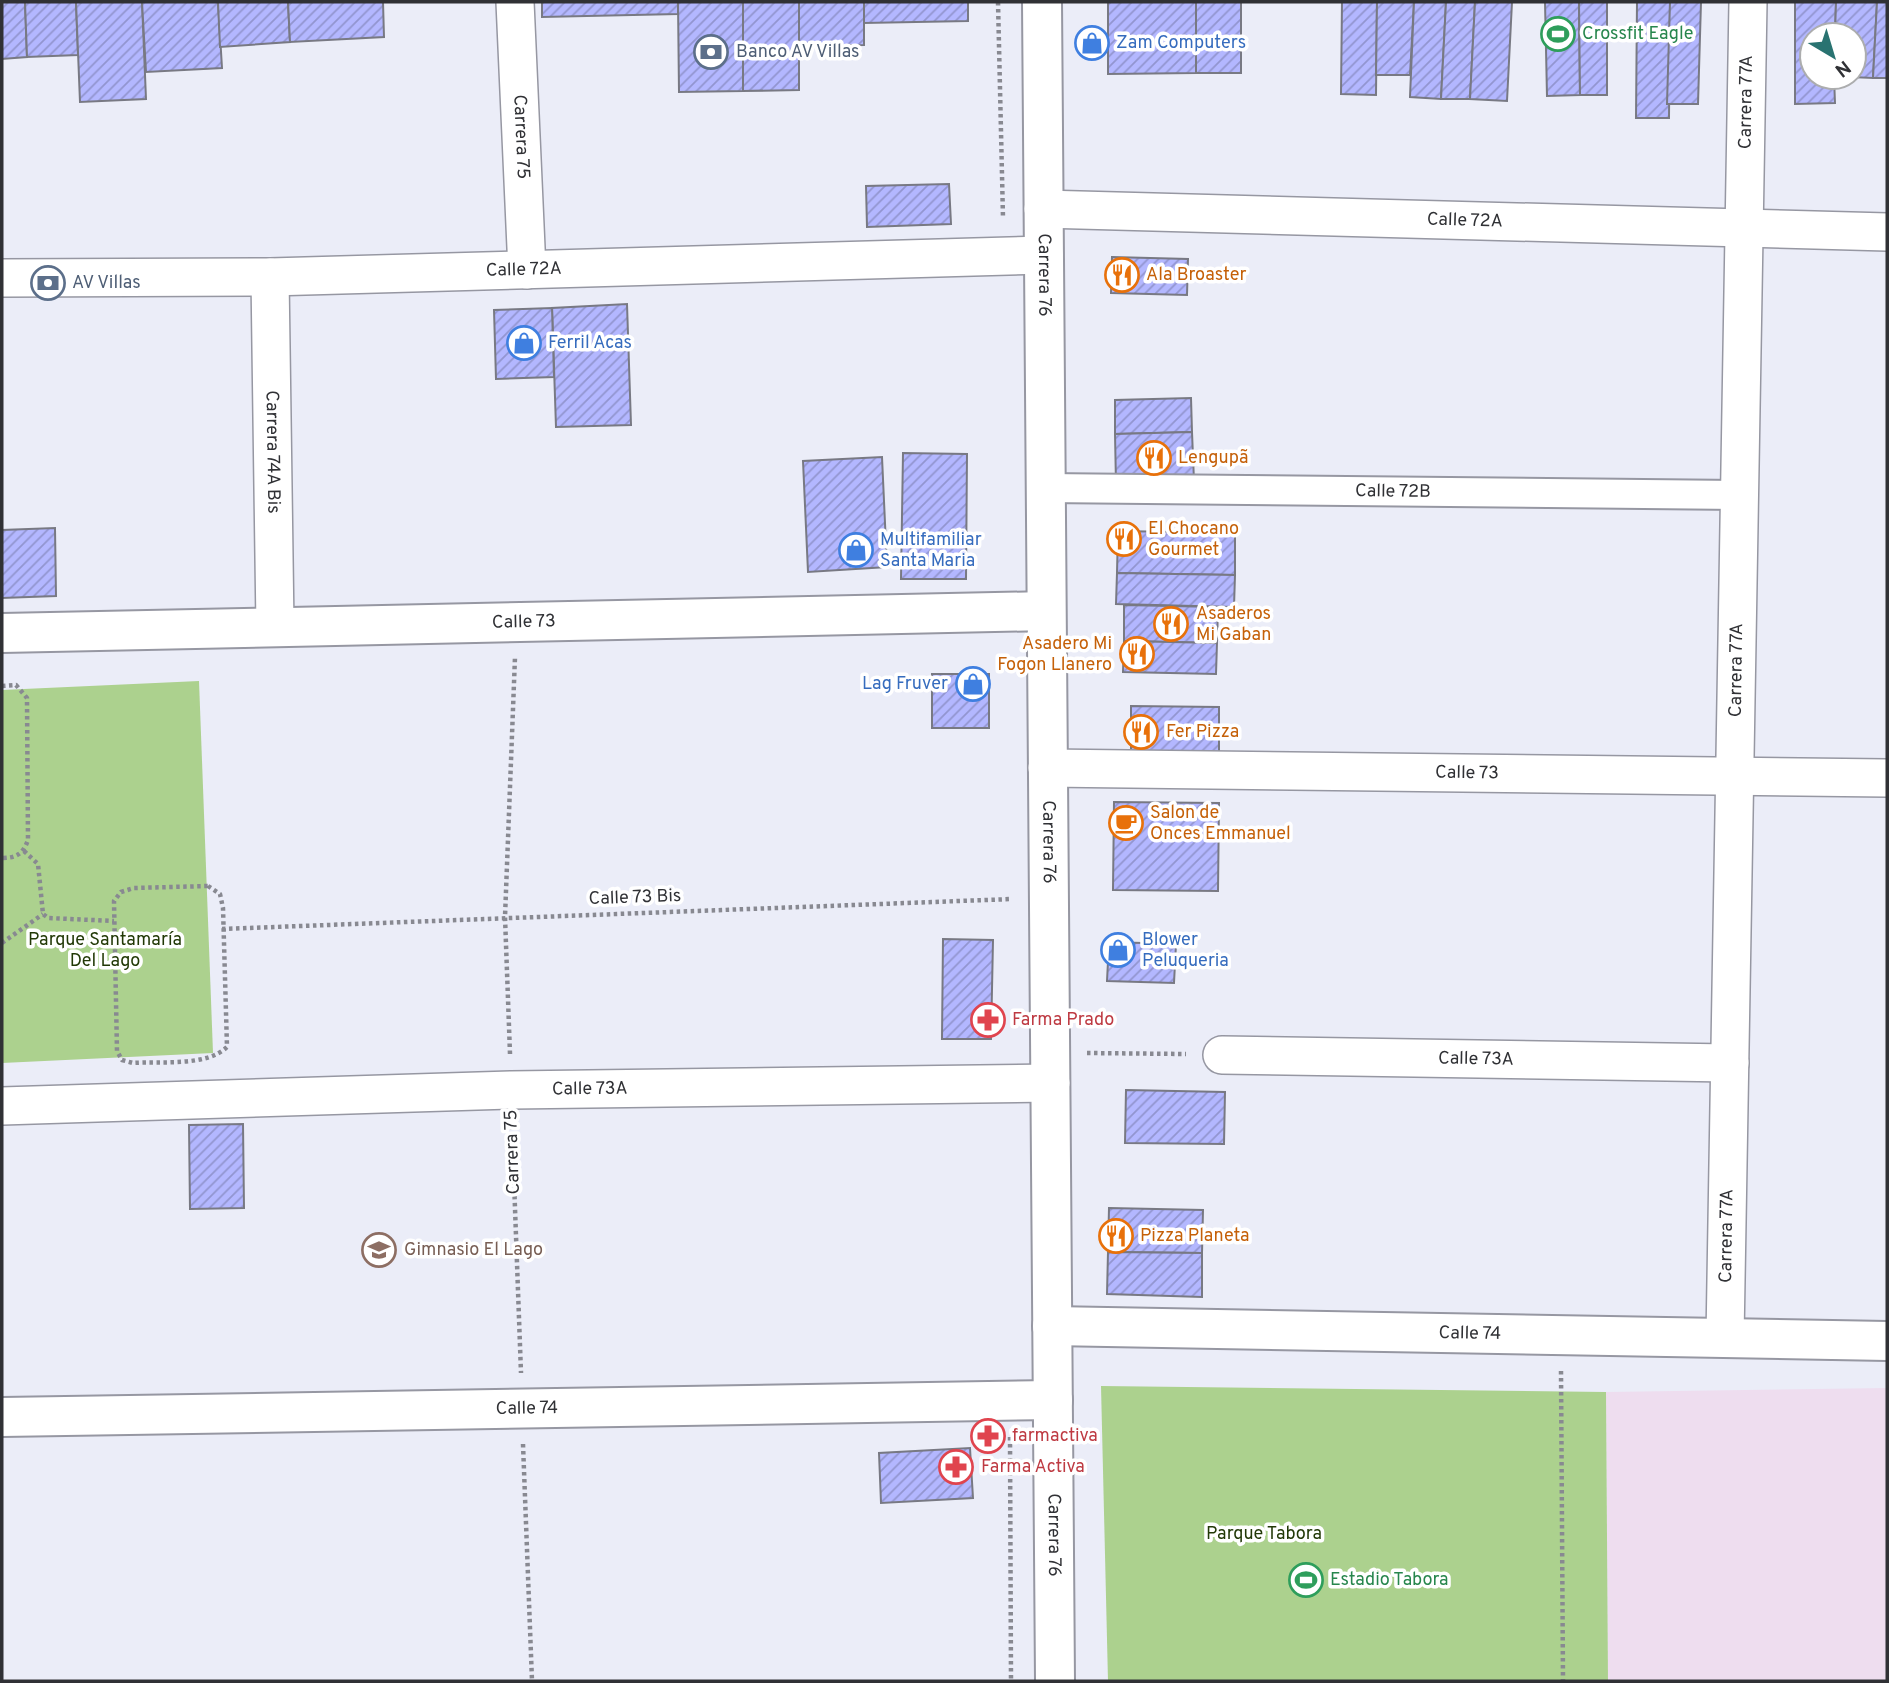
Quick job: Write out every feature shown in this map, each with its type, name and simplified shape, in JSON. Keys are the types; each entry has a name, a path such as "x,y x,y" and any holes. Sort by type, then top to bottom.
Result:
{"street":[{"name":"Carrera 75","path":"515,2 527,270"},
{"name":"Carrera 76","path":"1042,2 1055,1681"},
{"name":"Carrera 77A","path":"1725,1338 1748,2"},
{"name":"Calle 72A","path":"1043,209 1887,232"},
{"name":"Calle 72A","path":"2,278 270,277 1044,255"},
{"name":"Carrera 74A Bis","path":"270,277 275,627"},
{"name":"Calle 72B","path":"1045,488 1740,495"},
{"name":"Calle 73","path":"2,633 1046,611"},
{"name":"Calle 73","path":"1047,768 1887,778"},
{"name":"Calle 73A","path":"1222,1055 1730,1063"},
{"name":"Calle 73A","path":"2,1106 511,1090 1051,1083"},
{"name":"Calle 74","path":"1052,1326 1887,1341"},
{"name":"Calle 74","path":"2,1417 1053,1399"}],"path":[{"name":"Carrera 75","path":"516,622 505,917 532,1681"},
{"path":"2,686 16,685 27,698 28,840 24,851 14,858 2,858"},
{"path":"24,851 38,864 43,914 48,918 114,921"},
{"path":"208,886 220,894 227,1047 218,1056 133,1063 122,1060 117,1051 114,921 114,901 121,892 134,888 208,886"},
{"name":"Calle 73 Bis","path":"222,929 1049,897"},
{"path":"2,943 43,914"},
{"path":"1079,1053 1222,1055"},
{"path":"1561,1335 1563,1681"}],"shaded area":[{"path":"1887,1388 1887,1681 1608,1681 1606,1392"}],"green space":[{"name":"Parque Santamaría Del Lago","path":"199,681 213,1053 2,1063 2,690"},
{"name":"Parque Tabora","path":"1101,1386 1606,1392 1608,1681 1108,1681"}],"building":[{"path":"2,2 25,2 27,57 2,59"},
{"path":"25,2 76,2 78,55 27,57"},
{"path":"76,2 142,2 146,99 80,102"},
{"path":"142,2 218,2 222,68 146,72"},
{"path":"218,2 288,2 290,42 220,47"},
{"path":"288,2 383,2 384,37 290,42"},
{"path":"542,2 678,2 678,14 542,17"},
{"name":"Banco AV Villas","path":"678,2 743,2 743,91 679,92"},
{"path":"743,2 799,2 799,90 743,91"},
{"path":"799,2 864,2 864,45 799,46"},
{"path":"864,2 968,2 968,21 864,23"},
{"path":"1108,2 1196,2 1196,73 1108,74"},
{"path":"1196,2 1241,2 1241,73 1196,73"},
{"path":"1342,2 1377,2 1376,95 1341,94"},
{"path":"1377,2 1414,2 1410,75 1376,75"},
{"path":"1414,2 1446,2 1441,99 1410,97"},
{"path":"1446,2 1475,2 1470,99 1441,99"},
{"path":"1475,2 1512,2 1507,101 1470,99"},
{"path":"1545,2 1579,2 1580,95 1547,96"},
{"path":"1579,2 1607,2 1607,95 1580,95"},
{"path":"1637,2 1670,2 1669,118 1636,118"},
{"path":"1670,2 1701,2 1698,104 1667,104"},
{"path":"1795,2 1836,2 1835,21 1798,21 1798,91 1835,91 1835,103 1795,104"},
{"path":"1836,2 1877,2 1873,78 1868,78 1868,21 1835,21"},
{"path":"1877,2 1887,2 1887,78 1873,78"},
{"path":"949,184 951,224 867,227 866,186"},
{"path":"1112,257 1188,259 1187,295 1111,293"},
{"path":"627,304 631,425 556,427 552,308"},
{"name":"Ferril Acas","path":"552,308 554,377 496,379 494,310"},
{"path":"1191,398 1192,432 1115,434 1115,400"},
{"name":"Lengupã","path":"1192,432 1194,481 1116,484 1115,434"},
{"path":"903,453 967,454 966,579 901,579"},
{"path":"882,457 887,567 808,572 803,461"},
{"path":"55,528 56,596 2,598 2,530"},
{"path":"1118,531 1235,533 1235,575 1117,573"},
{"path":"1117,573 1235,575 1234,607 1116,604"},
{"name":"Asaderos Mi Gaban","path":"1124,605 1218,607 1217,643 1124,641"},
{"path":"1124,641 1217,643 1216,674 1123,672"},
{"path":"932,674 989,674 989,728 932,728"},
{"path":"1131,706 1219,707 1219,752 1131,751"},
{"path":"1114,802 1219,803 1218,891 1113,890"},
{"path":"943,939 993,940 991,1039 942,1039"},
{"path":"1109,942 1176,944 1174,983 1107,981"},
{"path":"1126,1090 1225,1092 1224,1144 1125,1143"},
{"path":"243,1124 244,1208 190,1209 189,1125"},
{"path":"1109,1208 1203,1210 1202,1253 1108,1252"},
{"path":"1108,1252 1202,1253 1202,1297 1107,1294"},
{"path":"970,1448 973,1498 881,1503 879,1453"}],"place":[{"name":"Crossfit Eagle","path":"1558,34"},
{"name":"Zam Computers","path":"1092,43"},
{"name":"Banco AV Villas","path":"711,52"},
{"name":"Ala Broaster","path":"1122,275"},
{"name":"AV Villas","path":"48,283"},
{"name":"Ferril Acas","path":"524,343"},
{"name":"Lengupã","path":"1154,458"},
{"name":"El Chocano Gourmet","path":"1124,539"},
{"name":"Multifamiliar Santa Maria","path":"856,550"},
{"name":"Asaderos Mi Gaban","path":"1171,624"},
{"name":"Asadero Mi Fogon Llanero","path":"1137,654"},
{"name":"Lag Fruver","path":"973,684"},
{"name":"Fer Pizza","path":"1141,732"},
{"name":"Salon de Onces Emmanuel","path":"1126,823"},
{"name":"Blower Peluqueria","path":"1118,950"},
{"name":"Farma Prado","path":"988,1020"},
{"name":"Pizza Planeta","path":"1116,1236"},
{"name":"Gimnasio El Lago","path":"379,1250"},
{"name":"farmactiva","path":"988,1436"},
{"name":"Farma Activa","path":"956,1467"},
{"name":"Estadio Tabora","path":"1306,1580"}]}
